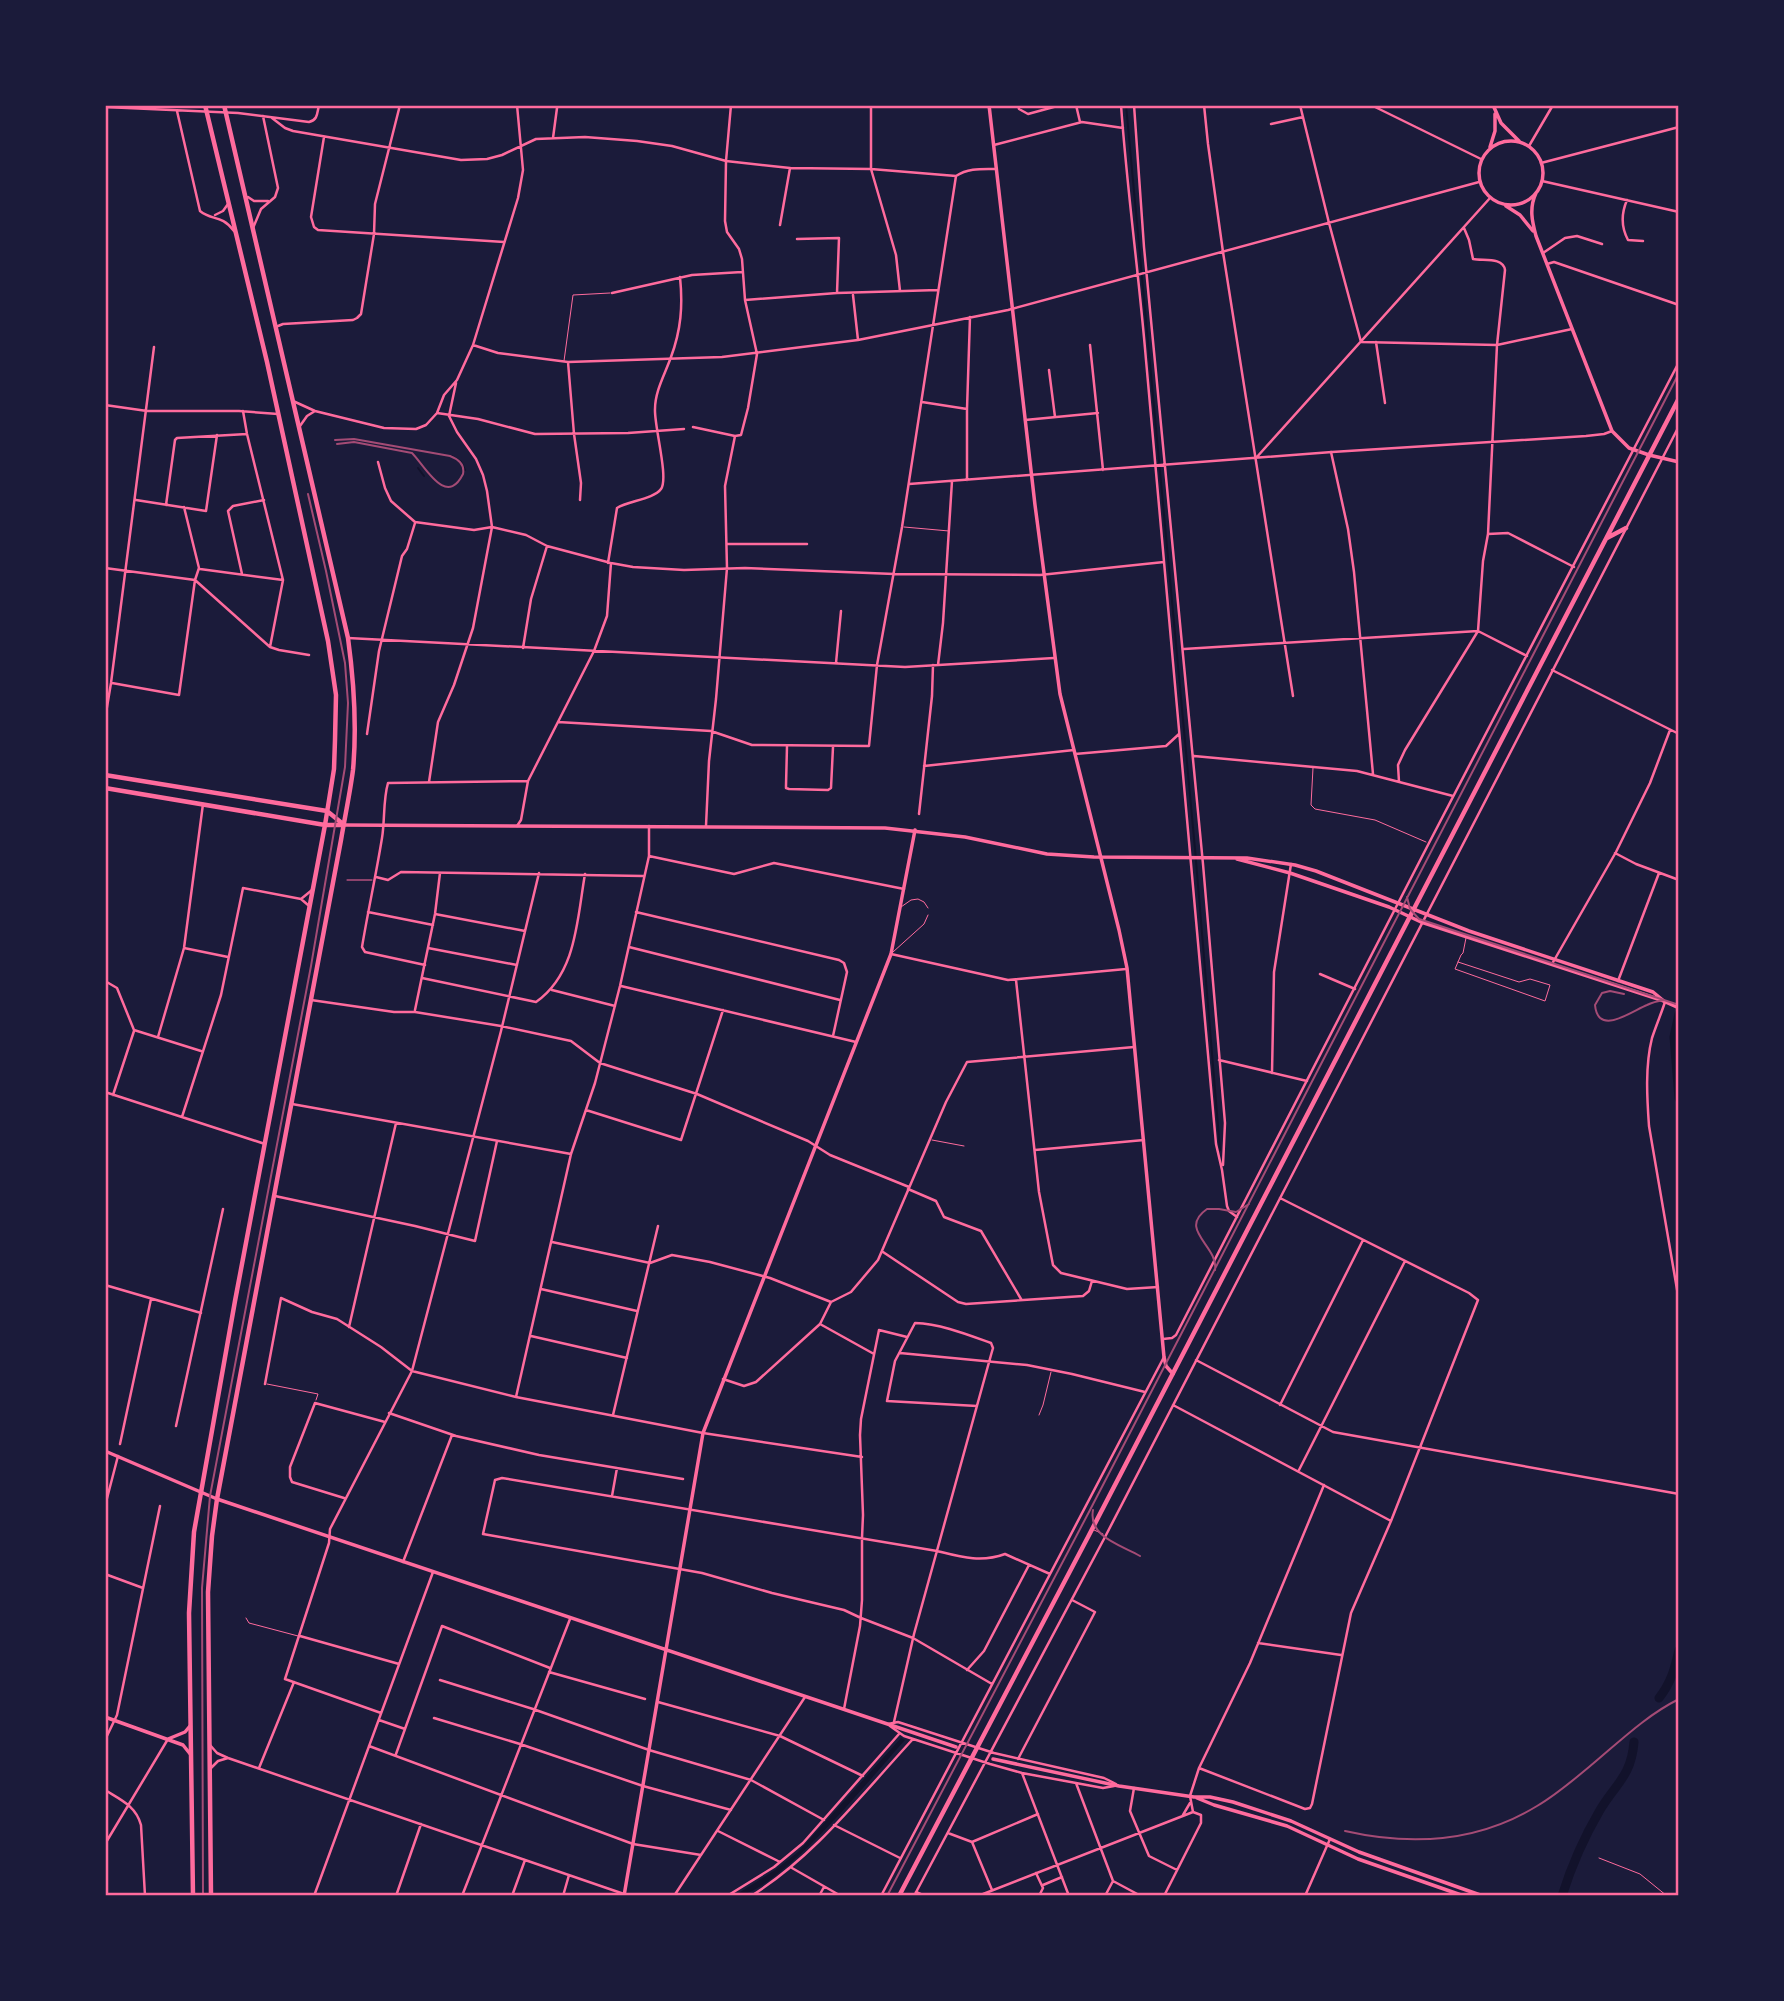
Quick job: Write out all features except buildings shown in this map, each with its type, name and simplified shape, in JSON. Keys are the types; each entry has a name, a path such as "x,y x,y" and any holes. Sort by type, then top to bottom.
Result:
{"main road":[{"path":"193,1896 189,1613 194,1532 325,825 334,769 336,695 328,640 278,414 205,105"},
{"path":"211,1896 208,1592 212,1536 344,825 353,770 355,729 355,695 348,638 224,105"},
{"path":"899,1896 1679,398"},
{"path":"1606,539 1626,528"},
{"path":"105,775 327,811 344,825"},
{"path":"105,788 325,825 344,825"}],"street":[{"path":"105,107 238,113 309,122 317,117 318,105"},
{"path":"274,328 283,324 357,318 363,308 374,234 375,204 400,105"},
{"path":"429,782 438,722 473,628 492,527 483,475 449,416 457,380 473,345 517,198 523,170 517,105"},
{"path":"692,427 741,435 757,354 745,300 740,251 726,230 724,209 731,105"},
{"path":"871,105 872,169 893,244 900,291"},
{"path":"989,105 1060,694 1127,968 1164,1357 1167,1368 1173,1374"},
{"path":"1018,105 1019,109 1028,114 1061,105"},
{"path":"1076,105 1080,122"},
{"path":"1121,105 1180,733 1225,1123 1222,1170"},
{"path":"1134,105 1147,273 1194,756 1196,857 1216,1144 1227,1206 1237,1217"},
{"path":"1204,105 1223,251 1293,696"},
{"path":"1300,105 1361,342"},
{"path":"1371,105 1482,159"},
{"path":"1493,105 1495,131 1489,149 1482,159 1478,173 1479,182 1490,198 1520,215 1536,236"},
{"path":"1526,145 1553,105"},
{"path":"553,138 557,108"},
{"path":"177,110 199,209 206,215 225,221 234,231"},
{"path":"1495,112 1508,131 1536,154 1541,163 1542,181 1532,200 1531,211 1536,236 1612,431 1633,450 1679,462"},
{"path":"253,230 261,209 277,194 278,188 263,116"},
{"path":"272,117 293,131 470,160 502,155 536,139 585,137 673,146 726,161 790,168 872,169 956,176 965,170 997,169"},
{"path":"1271,124 1303,117"},
{"path":"994,145 1080,122 1123,128"},
{"path":"1541,163 1679,127"},
{"path":"324,137 312,222 322,231 504,242"},
{"path":"1489,149 1505,141 1526,145"},
{"path":"780,225 790,168"},
{"path":"558,722 711,731 748,744 869,746 877,665 909,484 956,176"},
{"path":"1542,181 1679,212"},
{"path":"473,345 499,353 566,362 757,354 858,340 1013,309 1479,182"},
{"path":"1502,204 1522,203 1536,193"},
{"path":"245,194 254,201 271,201"},
{"path":"1256,458 1490,198"},
{"path":"1627,200 1622,216 1624,232 1628,240 1643,241"},
{"path":"214,216 228,204"},
{"path":"1399,782 1398,765 1405,750 1478,631 1483,561 1488,534 1497,345 1505,266 1501,262 1473,259 1464,228"},
{"path":"1543,253 1565,238 1577,236 1602,244"},
{"path":"797,239 839,238 837,293"},
{"path":"1547,264 1554,262 1679,305"},
{"path":"612,293 680,277 742,272"},
{"path":"517,826 521,820 528,781 594,651 607,616 617,508 656,494 663,486 664,476 654,406 679,333 682,316 680,277"},
{"path":"745,300 837,293 938,290"},
{"path":"853,293 858,340"},
{"path":"967,480 970,317"},
{"path":"1361,342 1497,345 1572,329"},
{"path":"1376,342 1385,403"},
{"path":"1090,345 1103,470"},
{"path":"105,719 154,347"},
{"path":"566,362 581,483 580,500"},
{"path":"1163,1339 1176,1335 1679,362"},
{"path":"1049,370 1055,417"},
{"path":"292,401 316,411 384,428 410,430 426,425 437,414 444,395 457,380"},
{"path":"922,402 967,409"},
{"path":"105,405 147,411 243,411 278,414"},
{"path":"243,411 283,580 270,647"},
{"path":"299,428 307,416 316,411"},
{"path":"1025,420 1098,413"},
{"path":"437,414 478,419 535,434 628,433 684,429"},
{"path":"925,1896 915,1894 1072,1600 1679,426"},
{"path":"909,484 1604,434 1612,431"},
{"path":"166,505 175,440 180,436 247,434"},
{"path":"135,500 206,511 217,435"},
{"path":"706,826 711,731 727,568 725,486 735,436"},
{"path":"1331,452 1348,529 1373,774"},
{"path":"378,462 391,500 415,522 474,530 492,527 526,534 547,546 632,567 946,575 1044,574 1164,562"},
{"path":"919,814 935,665 943,623 952,481"},
{"path":"242,574 228,511 233,506 264,500"},
{"path":"111,683 179,695 199,568 184,508"},
{"path":"367,734 382,640 402,556 407,549 415,522"},
{"path":"1488,534 1508,533 1574,567"},
{"path":"726,544 807,544"},
{"path":"523,648 531,599 547,546"},
{"path":"105,568 195,580 270,647 309,655"},
{"path":"199,568 283,580"},
{"path":"836,663 841,611"},
{"path":"1183,649 1478,631 1528,656"},
{"path":"348,638 905,667 1055,658"},
{"path":"1552,670 1679,734"},
{"path":"1553,962 1615,853 1650,783 1670,730"},
{"path":"924,766 1166,746 1180,733"},
{"path":"788,746 786,788 828,790 831,788 833,747"},
{"path":"1194,756 1357,771 1453,796"},
{"path":"425,965 365,952 362,947 384,825 388,783 528,781"},
{"path":"158,1037 184,948 203,804"},
{"path":"344,825 851,827 915,830 965,837 1030,852 1101,857 1247,858 1291,864 1316,871 1468,934"},
{"path":"516,1398 571,1154 621,986 649,856 649,826"},
{"path":"209,1742 214,1750 228,1758 624,1895 703,1433 891,954 915,830"},
{"path":"1615,853 1679,880"},
{"path":"649,856 734,874 774,863 904,889"},
{"path":"1236,859 1290,873 1395,910 1421,922 1468,934 1618,983 1679,1008"},
{"path":"1272,1073 1274,972 1291,864"},
{"path":"375,878 388,880 401,872 644,876"},
{"path":"415,1012 435,914 440,873"},
{"path":"382,1713 285,1679 325,1557 330,1529 412,1371 539,873"},
{"path":"1618,983 1659,873"},
{"path":"422,978 536,1002 552,990 570,956 585,874"},
{"path":"182,1117 220,995 243,888 302,899 309,908"},
{"path":"302,899 313,889"},
{"path":"368,912 433,925"},
{"path":"636,912 844,963 847,972 833,1036"},
{"path":"435,914 526,931"},
{"path":"628,947 839,1000"},
{"path":"184,948 228,957"},
{"path":"428,948 517,965"},
{"path":"891,954 1016,980 1127,968"},
{"path":"1320,974 1354,989"},
{"path":"1016,980 1039,1192 1053,1265 1061,1273 1127,1289 1158,1287"},
{"path":"105,981 117,988 134,1030 113,1095"},
{"path":"621,986 856,1042"},
{"path":"552,990 615,1006"},
{"path":"311,1000 394,1012 415,1012 502,1026 573,1042 600,1063 698,1094 936,1201 941,1214 947,1219 981,1231 1020,1299"},
{"path":"1665,1002 1652,1040 1647,1107 1648,1126 1679,1301"},
{"path":"586,1110 681,1140 723,1010"},
{"path":"134,1030 203,1051"},
{"path":"723,1379 744,1386 756,1382 820,1324 831,1301 851,1292 878,1260 946,1102 967,1062 1135,1046"},
{"path":"1219,1060 1307,1081"},
{"path":"105,1092 265,1144"},
{"path":"292,1104 571,1154"},
{"path":"349,1327 396,1123"},
{"path":"1034,1150 1144,1140"},
{"path":"275,1196 475,1241 497,1142"},
{"path":"1199,1768 1306,1809 1310,1808 1350,1613 1391,1521 1478,1300 1280,1197"},
{"path":"176,1426 223,1209"},
{"path":"613,1415 658,1226"},
{"path":"1280,1405 1363,1240"},
{"path":"552,1242 650,1263 673,1255 763,1276 831,1301"},
{"path":"883,1252 958,1302 966,1304 1083,1296 1089,1291 1092,1280"},
{"path":"1298,1471 1405,1261"},
{"path":"105,1284 201,1314"},
{"path":"541,1289 638,1311"},
{"path":"120,1444 151,1298"},
{"path":"265,1384 281,1298 337,1320 381,1347 412,1371 516,1398 703,1433 862,1457"},
{"path":"894,1722 937,1551 977,1406 989,1362 993,1348 991,1343 965,1333 915,1323 895,1361 887,1401 977,1406"},
{"path":"820,1324 874,1354"},
{"path":"844,1709 861,1618 861,1419 878,1330 906,1336"},
{"path":"531,1336 627,1358"},
{"path":"900,1353 1027,1365 1146,1393"},
{"path":"881,1896 1164,1357"},
{"path":"1196,1360 1333,1432 1679,1494"},
{"path":"345,1499 292,1482 290,1477 290,1467 315,1404 385,1422"},
{"path":"1173,1405 1391,1521"},
{"path":"389,1413 452,1435 539,1455 682,1479"},
{"path":"403,1562 452,1435"},
{"path":"105,1451 217,1499 956,1747"},
{"path":"105,1506 118,1456"},
{"path":"612,1496 617,1468"},
{"path":"992,1684 914,1638 844,1610 702,1573 483,1534 495,1480 502,1478 612,1496 977,1560 1005,1554 1050,1574"},
{"path":"1182,1816 1190,1803 1199,1768 1258,1643 1324,1485"},
{"path":"105,1740 120,1706 160,1506"},
{"path":"967,1670 984,1651 1029,1564"},
{"path":"314,1896 433,1572"},
{"path":"105,1574 143,1588"},
{"path":"1018,1759 1095,1612 1072,1600"},
{"path":"462,1896 570,1618"},
{"path":"396,1756 442,1626 550,1670 645,1699"},
{"path":"300,1636 399,1664"},
{"path":"1258,1643 1341,1655"},
{"path":"440,1680 649,1750 751,1780 824,1820"},
{"path":"259,1768 294,1682"},
{"path":"674,1896 806,1696"},
{"path":"658,1702 779,1736 863,1776"},
{"path":"105,1717 183,1745 191,1756"},
{"path":"434,1718 643,1786 731,1810"},
{"path":"379,1720 405,1729"},
{"path":"888,1724 894,1722 991,1752 1104,1778 1119,1786"},
{"path":"888,1724 899,1734 1022,1773 1103,1788 1119,1786"},
{"path":"105,1844 168,1739 185,1731 190,1725"},
{"path":"727,1896 780,1862 803,1843 899,1734"},
{"path":"751,1896 791,1868 913,1739"},
{"path":"369,1746 633,1844 701,1855"},
{"path":"209,1770 218,1761 228,1758"},
{"path":"993,1759 1119,1786 1233,1802 1271,1813 1359,1852 1483,1896"},
{"path":"1022,1773 1069,1896"},
{"path":"1076,1783 1113,1881 1141,1896"},
{"path":"1134,1788 1130,1809 1149,1856 1177,1870"},
{"path":"105,1790 128,1804 138,1815 141,1824 145,1896"},
{"path":"1192,1796 1279,1824 1392,1872 1464,1896"},
{"path":"1190,1803 1193,1812"},
{"path":"979,1896 1193,1812 1200,1815 1201,1823 1164,1896"},
{"path":"948,1833 972,1842 1038,1814"},
{"path":"396,1896 421,1824"},
{"path":"834,1825 901,1858"},
{"path":"718,1831 780,1862"},
{"path":"1305,1896 1330,1839"},
{"path":"972,1842 992,1890"},
{"path":"512,1896 525,1860"},
{"path":"791,1868 841,1896"},
{"path":"1036,1873 1042,1888 1039,1896"},
{"path":"563,1896 569,1875"},
{"path":"1041,1886 1062,1877"},
{"path":"1105,1896 1113,1881"},
{"path":"819,1896 824,1887"}],"lane":[{"path":"566,362 573,295 612,293"},
{"path":"902,527 950,531"},
{"path":"1313,768 1311,805 1315,809 1375,820 1429,843"},
{"path":"347,880 375,878"},
{"path":"901,907 918,899 928,908"},
{"path":"891,954 924,924 928,915"},
{"path":"1458,962 1518,982 1530,979 1550,985 1545,1001 1455,969 1468,934"},
{"path":"929,1140 964,1146"},
{"path":"1039,1415 1052,1370"},
{"path":"265,1384 318,1394 315,1404"},
{"path":"1092,1529 1105,1535"},
{"path":"246,1618 249,1623 300,1636"},
{"path":"1599,1857 1640,1874 1667,1896"}],"shaded area":[{"path":"901,1738 905,1740 799,1856 752,1891 734,1896 798,1852"}],"waterway":[{"path":"1126,105 1220,1150"},
{"path":"452,456 461,462 465,470"},
{"path":"418,468 424,476"},
{"path":"1679,1014 1674,1037 1679,1098"},
{"path":"1659,1698 1667,1687 1679,1650"},
{"path":"1562,1896 1588,1831 1630,1764 1634,1742"}],"tram line":[{"path":"887,1896 1679,373"},
{"path":"335,440 354,439 450,456 460,462 463,474 450,487 443,486 412,453 354,442 337,444"},
{"path":"203,1896 202,1588 210,1496 311,966 345,767 348,703 345,663 308,494"},
{"path":"1407,897 1410,909 1419,919 1679,1005"},
{"path":"1624,994 1610,991 1602,993 1595,1005 1597,1014 1609,1021 1664,1000"},
{"path":"1215,1270 1215,1261 1197,1231 1199,1217 1207,1209 1236,1212 1249,1204"},
{"path":"1093,1510 1093,1519 1101,1534 1140,1556"}],"railway":[{"path":"1345,1831 1395,1838 1444,1838 1468,1834 1515,1818 1551,1797 1643,1722 1679,1699"}]}
